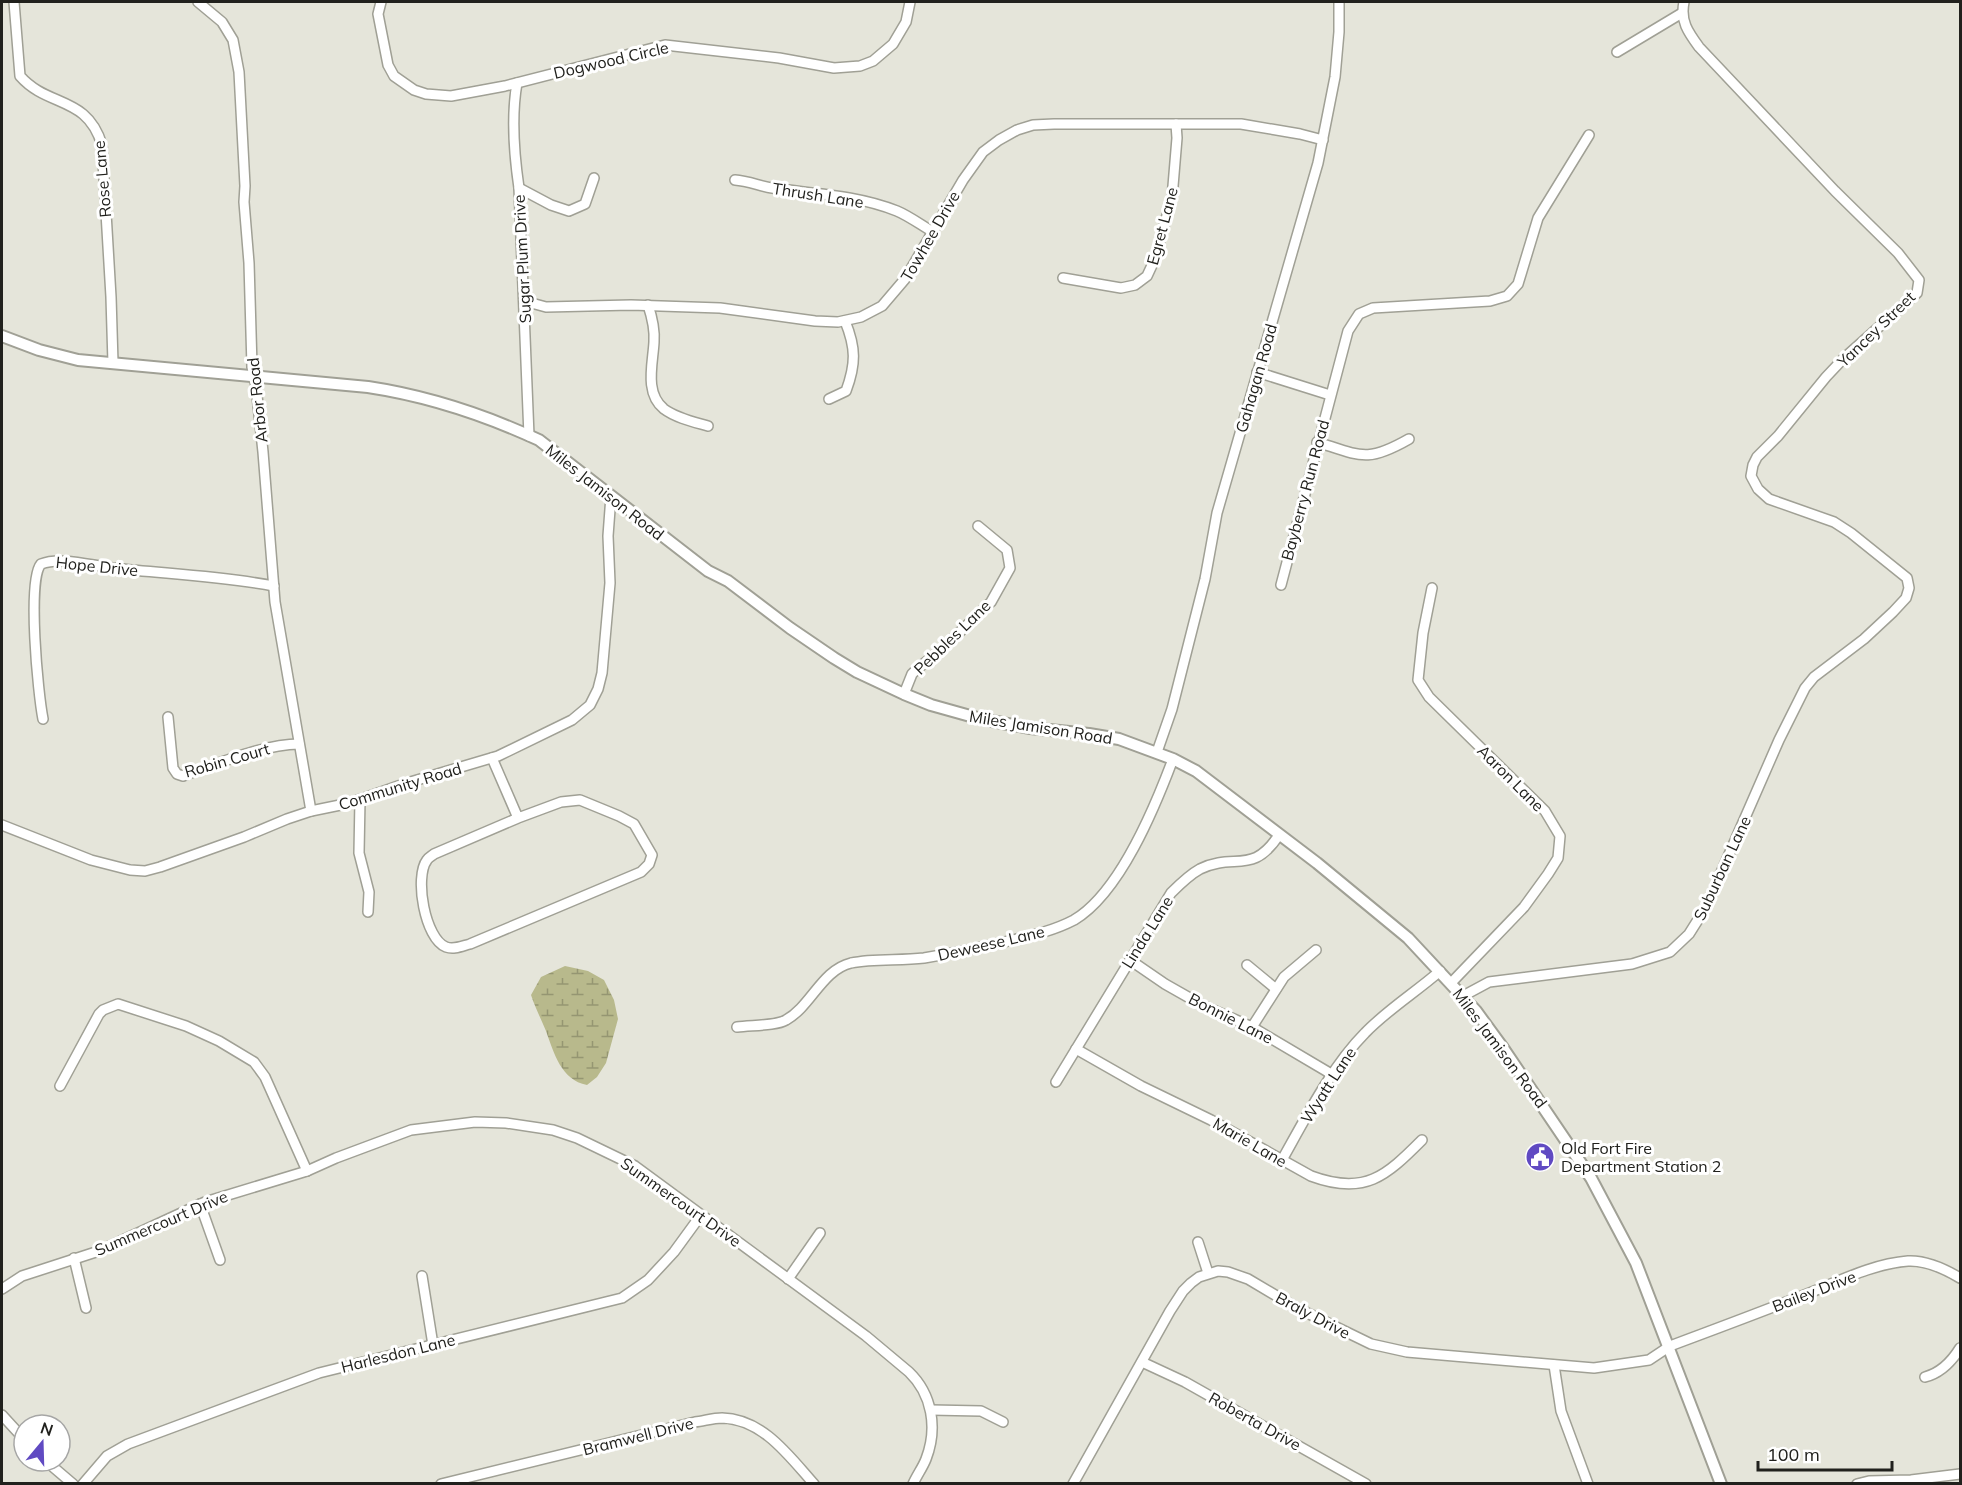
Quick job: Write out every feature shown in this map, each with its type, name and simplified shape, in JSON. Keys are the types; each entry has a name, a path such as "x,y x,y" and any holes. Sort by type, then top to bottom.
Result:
{"main road":[{"name":"Miles Jamison Road","path":"2,336 78,360 368,387 457,407 539,440 708,571 729,581 790,628 834,658 881,684 931,705 981,719 1030,728 1109,737 1134,743 1196,771 1388,921 1463,996 1503,1048 1591,1178 1636,1263 1670,1346 1721,1484"}],"street":[{"name":"Rose Lane","path":"14,2 20,76 36,91 67,104 86,116 99,134 102,145 113,363"},
{"name":"Arbor Road","path":"198,2 215,14 228,30 238,61 249,263 251,359 263,452 274,586 311,811"},
{"name":"Dogwood Circle","path":"381,2 378,14 388,65 394,76 414,90 426,94 452,96 517,83 665,45 779,58 834,68 860,66 873,61 893,44 906,22 910,2"},
{"name":"Gahagan Road","path":"1157,752 1172,709 1205,579 1217,513 1318,163 1335,77 1339,2"},
{"path":"1617,52 1682,13 1684,2"},
{"name":"Yancey Street","path":"1682,13 1688,32 1699,47 1835,191 1898,253 1919,280 1917,292 1843,360 1757,457 1752,465 1751,476 1758,489 1769,499 1834,522 1907,578 1909,588 1906,598 1893,612"},
{"name":"Sugar Plum Drive","path":"517,83 514,112 515,163 519,188 530,436"},
{"name":"Towhee Drive","path":"524,301 546,307 648,305 720,308 815,321 845,321 872,312 900,287 973,165 993,144 1017,130 1033,125 1054,124 1241,124 1282,130 1323,140"},
{"name":"Egret Lane","path":"1063,278 1121,288 1135,285 1147,276 1154,261 1172,198 1176,124"},
{"name":"Bayberry Run Road","path":"1281,585 1330,395 1348,331 1355,318 1366,310 1379,307 1490,301 1507,296 1514,291 1521,277 1541,211 1589,135"},
{"path":"519,188 551,205 569,211 585,204 594,178"},
{"name":"Thrush Lane","path":"735,180 747,181 758,186 827,194 896,210 933,232"},
{"path":"648,305 654,328 652,391 663,408 680,417 708,426"},
{"path":"829,399 846,392 853,373 855,362 851,336 845,321"},
{"path":"1257,372 1330,395"},
{"path":"1317,442 1365,456 1375,455 1409,439"},
{"name":"Community Road","path":"2,825 91,860 138,871 160,867 311,811 340,806 492,758 516,749 572,720 585,711 598,689 609,605 608,537 611,496"},
{"name":"Pebbles Lane","path":"904,694 912,674 991,602 1008,575 1010,568 1007,550 978,526"},
{"name":"Hope Drive","path":"43,719 35,656 34,621 35,574 41,564 59,560 150,572 215,577 274,586"},
{"name":"Aaron Lane","path":"1432,588 1423,633 1418,680 1430,697 1545,811 1560,836 1558,858 1542,883 1524,907 1451,983"},
{"name":"Suburban Lane","path":"1463,996 1489,982 1632,964 1670,952 1677,947 1695,927 1706,907 1779,740 1805,688 1814,677 1845,654 1893,612"},
{"name":"Robin Court","path":"168,717 173,768 177,774 183,776 261,750 286,744 299,744"},
{"path":"492,758 518,818"},
{"name":"Deweese Lane","path":"737,1027 786,1020 813,996 833,973 850,963 914,959 970,951 1050,930 1076,919 1097,901 1124,864 1160,794 1173,759"},
{"path":"360,800 358,853 369,892 368,912"},
{"path":"580,800 634,824 652,855 649,864 641,872 470,944 455,949 447,948 437,942 425,915 422,878 426,860 434,854 518,818 561,801 580,800"},
{"name":"Linda Lane","path":"1056,1082 1171,893 1186,878 1201,868 1258,857 1271,848 1280,835"},
{"path":"1251,1027 1287,974 1316,950"},
{"name":"Bonnie Lane","path":"1130,960 1165,984 1202,1005 1251,1027 1333,1075"},
{"path":"1247,965 1276,989"},
{"name":"Wyatt Lane","path":"1282,1160 1348,1051 1366,1031 1440,971"},
{"path":"60,1086 103,1010 118,1004 140,1011 219,1041 254,1062 265,1077 307,1171"},
{"name":"Marie Lane","path":"1076,1049 1141,1086 1211,1119 1311,1176 1329,1183 1356,1184 1373,1179 1389,1171 1422,1140"},
{"name":"Summercourt Drive","path":"2,1289 22,1276 99,1251 200,1204 307,1171 411,1131 476,1122 506,1123 554,1130 577,1138 635,1166 866,1336 906,1369 923,1389 931,1410 932,1423 926,1459 913,1484"},
{"path":"200,1204 220,1260"},
{"name":"Harlesdon Lane","path":"83,1484 108,1456 128,1444 319,1373 622,1298 648,1280 674,1252 701,1215"},
{"path":"788,1279 820,1233"},
{"path":"1073,1484 1183,1291 1199,1277 1208,1273 1198,1242"},
{"path":"74,1258 86,1308"},
{"name":"Bailey Drive","path":"1670,1346 1892,1263 1920,1262 1948,1271 1960,1278"},
{"name":"Braly Drive","path":"1208,1273 1218,1271 1238,1275 1339,1330 1383,1347 1443,1356 1593,1368 1655,1358 1670,1346"},
{"path":"422,1276 433,1345"},
{"path":"1925,1377 1933,1375 1945,1366 1960,1348"},
{"name":"Roberta Drive","path":"1142,1362 1185,1383 1366,1484"},
{"path":"1554,1365 1561,1411 1588,1484"},
{"path":"931,1410 981,1411 1003,1422"},
{"name":"Bramwell Drive","path":"441,1484 695,1422 723,1418 750,1425 765,1433 779,1444 814,1484"},
{"path":"60,1473 73,1484"},
{"path":"1857,1484 1869,1481 1911,1480 1960,1474"}],"green space":[{"path":"565,966 588,971 604,980 614,1000 618,1019 606,1063 597,1077 587,1085 571,1078 560,1064 531,995 541,977"}],"place":[{"name":"Old Fort Fire Department Station 2","path":"1540,1157"}]}
